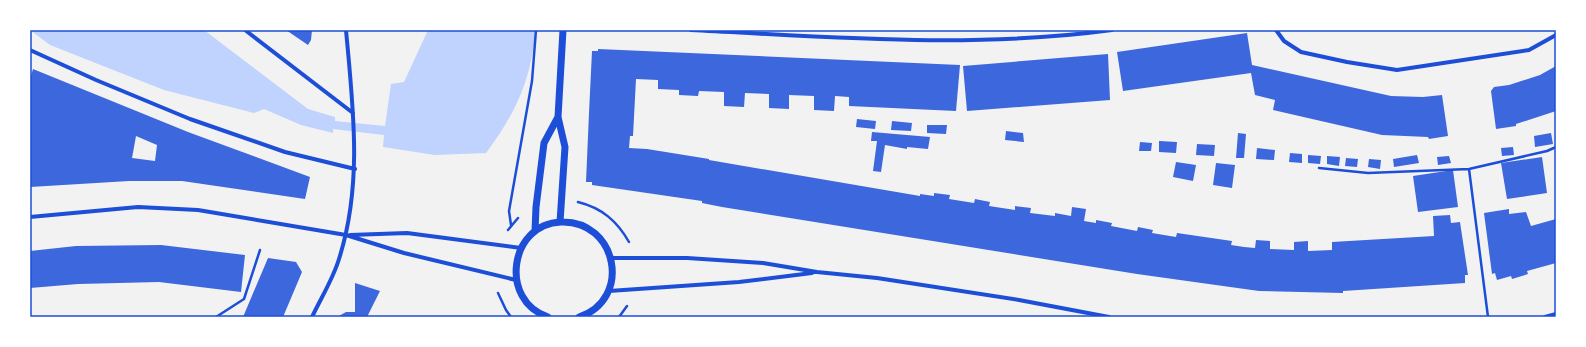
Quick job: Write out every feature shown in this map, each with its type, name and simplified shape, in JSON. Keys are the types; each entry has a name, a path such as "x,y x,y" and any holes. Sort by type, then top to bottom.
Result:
{"street":[{"path":"245,30 353,113"},
{"path":"312,317 339,261 346,235 355,169 353,113 346,30"},
{"path":"560,222 565,147 558,117 563,30"},
{"path":"691,30 883,40 987,41 1112,30"},
{"path":"1276,30 1284,41 1301,52 1347,62 1397,70 1529,50 1556,36"},
{"path":"30,50 82,74 190,119 285,152 355,169"},
{"path":"535,231 536,206 544,143 558,117"},
{"path":"30,217 138,207 198,210 346,235 404,253 516,280"},
{"path":"548,317 537,312 522,296 516,280 517,258 521,248 535,231 543,226 560,222 577,224 592,231 607,248 611,258 612,280 609,291 602,302 583,316"},
{"path":"346,235 407,233 521,248"},
{"path":"611,258 687,258 763,263 816,272 877,278 1018,300 1109,317"},
{"path":"609,291 739,282 816,272"},
{"path":"1545,317 1556,314"}],"path":[{"path":"511,225 509,211 532,81 536,30"},
{"path":"1319,168 1368,173 1469,169 1547,151 1556,147"},
{"path":"1469,169 1488,317"},
{"path":"216,317 244,299 260,250"},
{"path":"494,275 500,299 511,317"}],"water":[{"path":"30,30 204,30 308,109 335,117 335,121 385,126 391,84 404,82 428,30 536,30 526,81 514,109 497,138 486,153 435,155 383,147 384,135 333,129 333,133 301,125 264,109 254,113 164,90 50,45"}],"building":[{"path":"286,30 312,30 311,40 308,45"},
{"path":"1247,33 1252,65 1391,96 1423,97 1442,95 1448,136 1429,139 1428,137 1382,135 1273,110 1275,100 1255,95 1251,73 1123,91 1117,52"},
{"path":"598,49 960,65 956,111 849,106 849,97 835,96 834,111 814,110 814,96 789,95 789,109 769,108 769,94 745,93 744,107 724,106 724,92 699,91 698,96 679,95 679,90 658,89 658,80 636,79 633,136 630,136 629,148 647,149 709,159 920,196 920,194 934,196 934,193 950,195 949,199 974,203 975,199 990,202 989,206 1015,210 1015,206 1031,208 1030,213 1055,216 1055,213 1071,216 1072,207 1086,209 1084,221 1096,223 1096,220 1112,223 1111,226 1137,231 1138,227 1153,230 1152,233 1176,237 1177,233 1232,241 1231,245 1255,248 1256,240 1270,241 1270,249 1294,250 1294,242 1308,241 1308,251 1332,250 1332,242 1434,236 1433,216 1450,215 1451,223 1460,222 1468,275 1465,275 1465,283 1343,291 1343,293 1259,291 1137,274 722,207 702,203 702,201 592,185 592,182 586,182 589,113 592,51 598,51"},
{"path":"1108,54 1110,100 967,111 963,66"},
{"path":"1556,66 1556,111 1516,124 1516,126 1496,129 1491,91 1494,87 1509,85 1540,75"},
{"path":"33,69 188,132 310,177 305,199 182,181 129,181 30,187 30,79","holes":["136,136 157,145 155,161 132,158"]},
{"path":"857,119 876,121 875,129 856,127"},
{"path":"892,121 912,123 911,131 891,130"},
{"path":"927,125 947,125 946,134 927,133"},
{"path":"1006,131 1023,133 1024,142 1005,140"},
{"path":"872,132 930,137 928,149 907,147 907,149 885,145 881,172 873,171 877,141 871,141"},
{"path":"1238,133 1246,134 1244,158 1236,158"},
{"path":"1551,133 1553,144 1535,147 1534,136"},
{"path":"1159,141 1177,142 1176,153 1159,152"},
{"path":"1140,142 1152,143 1151,151 1139,151"},
{"path":"1197,144 1215,145 1214,156 1196,155"},
{"path":"1513,147 1514,155 1502,156 1501,148"},
{"path":"1257,148 1275,150 1274,160 1256,159"},
{"path":"1290,153 1302,154 1302,163 1289,162"},
{"path":"1308,155 1321,156 1320,164 1308,163"},
{"path":"1417,155 1419,163 1394,167 1393,159"},
{"path":"1327,156 1340,157 1339,166 1327,164"},
{"path":"1449,156 1451,163 1438,165 1437,157"},
{"path":"1542,157 1547,193 1507,199 1501,163"},
{"path":"1346,158 1358,159 1357,167 1345,166"},
{"path":"1369,159 1381,160 1380,169 1368,167"},
{"path":"1176,162 1196,165 1193,181 1173,177"},
{"path":"1216,163 1235,165 1232,188 1213,185"},
{"path":"1453,170 1458,207 1418,212 1413,176"},
{"path":"1509,209 1509,214 1526,212 1531,226 1556,219 1556,263 1527,271 1528,274 1512,279 1511,276 1497,280 1495,273 1492,274 1484,213"},
{"path":"161,245 245,255 241,292 159,282 78,284 30,288 30,251 76,246"},
{"path":"268,258 296,262 302,272 283,317 243,317"},
{"path":"355,283 380,291 367,317 337,317 346,312 355,312"}]}
